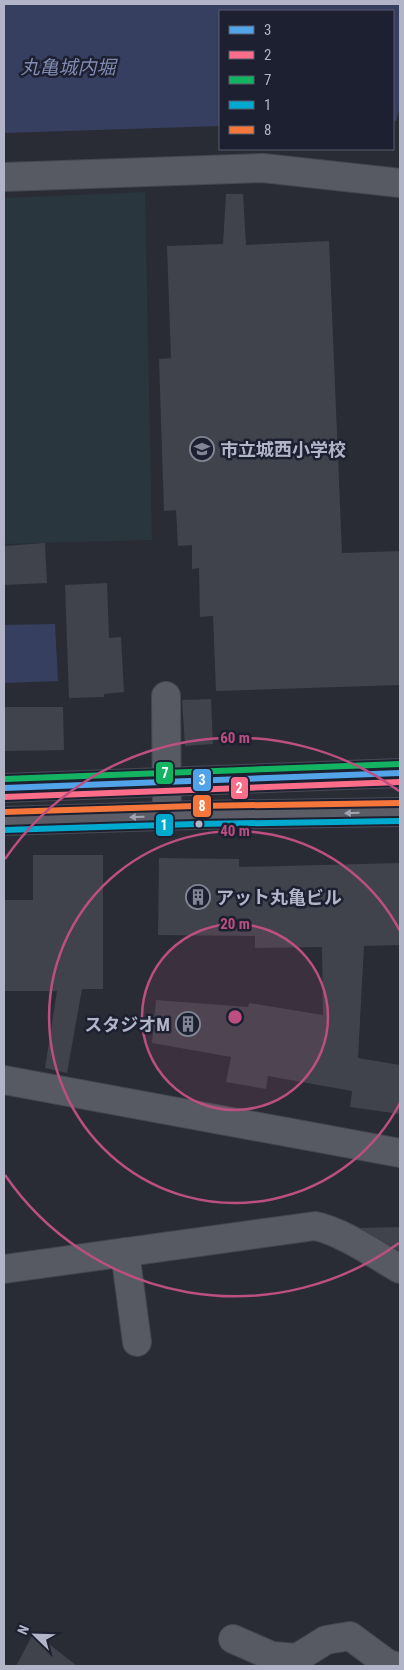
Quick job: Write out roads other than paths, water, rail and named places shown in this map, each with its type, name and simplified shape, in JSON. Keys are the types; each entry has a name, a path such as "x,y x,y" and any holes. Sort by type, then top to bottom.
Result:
{"main road":[{"path":"4,788 400,773"},
{"path":"4,821 400,812"}],"street":[{"path":"4,177 262,168 400,183"},
{"path":"166,696 167,816"},
{"path":"4,1080 400,1153"},
{"path":"4,1269 314,1226 322,1227 339,1235 400,1268"},
{"path":"125,1252 137,1342"},
{"path":"233,1639 272,1656 297,1658 326,1640 350,1636 388,1664 395,1666"}],"water":[{"name":"丸亀城内堀","path":"4,4 400,4 399,110 396,121 394,121 394,10 219,10 219,126 4,133"},
{"path":"55,624 58,681 4,683 4,625"}],"place":[{"name":"市立城西小学校","path":"202,449"},
{"name":"アット丸亀ビル","path":"198,897"},
{"name":"スタジオM","path":"188,1024"}]}
